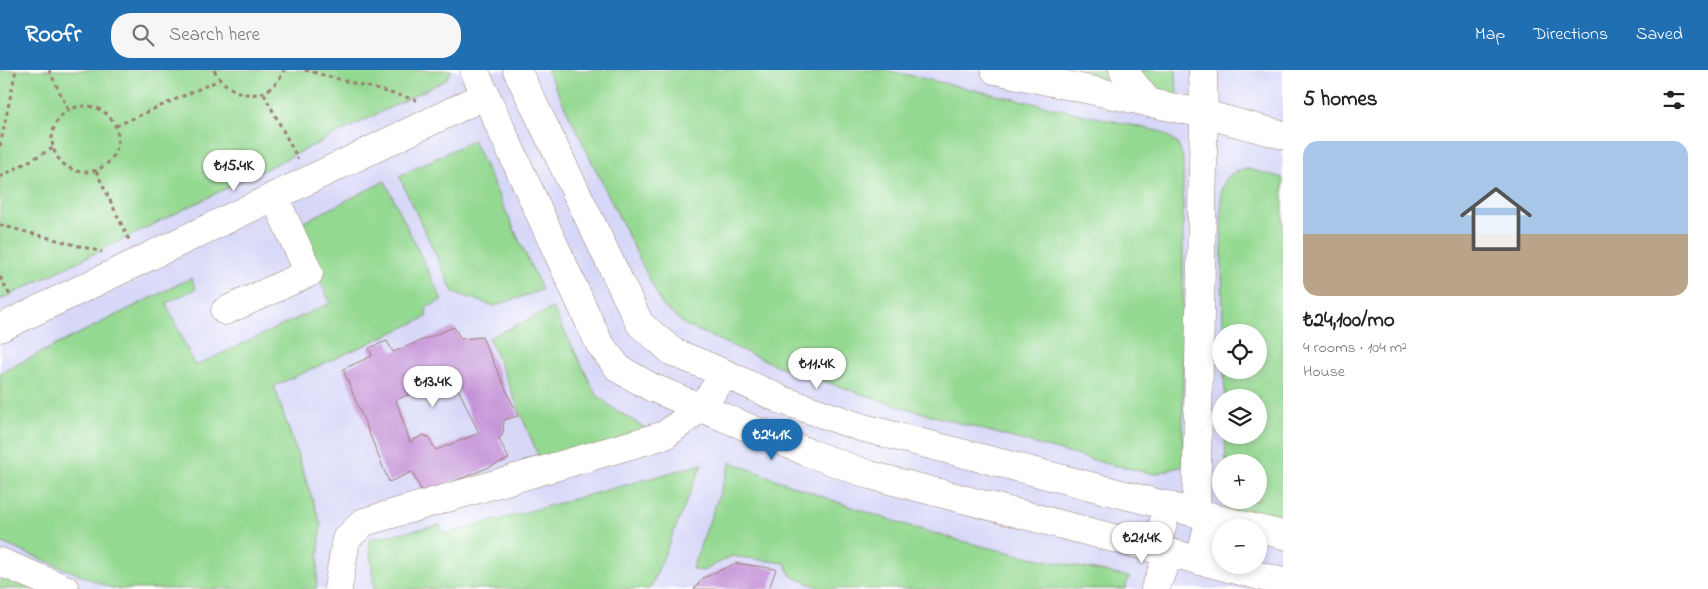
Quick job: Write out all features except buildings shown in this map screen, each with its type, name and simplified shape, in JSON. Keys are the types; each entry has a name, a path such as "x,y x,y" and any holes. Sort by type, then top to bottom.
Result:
{"street":[{"path":"474,70 598,342 619,369 651,387 699,409 870,475 1283,582"},
{"path":"517,70 640,324 673,352 782,400 860,427 1221,519"},
{"path":"1123,70 1149,103"},
{"path":"1200,561 1203,514 1203,70"},
{"path":"1000,71 1204,114 1283,135"},
{"path":"0,328 486,95"},
{"path":"225,311 309,272 274,196"},
{"path":"338,589 346,539 364,522 665,435 699,409 726,374"},
{"path":"1155,589 1168,505"},
{"path":"1267,531 1283,535"},
{"path":"0,562 65,589"}],"path":[{"path":"0,146 16,70"},
{"path":"49,70 68,110"},
{"path":"214,70 219,80 228,88 239,93 264,94 274,86 284,70"},
{"path":"305,70 454,110"},
{"path":"116,126 219,80"},
{"path":"264,94 309,179"},
{"path":"85,106 101,109 110,116 116,126 119,138 118,148 113,158 96,171 85,173 65,166 57,158 51,138 59,117 68,110 85,106"},
{"path":"0,177 53,148"},
{"path":"96,171 139,261"},
{"path":"0,225 139,261"}],"shaded area":[{"path":"0,70 1283,70 1283,589 0,589"}],"green space":[{"path":"0,70 452,70 446,80 0,300"},
{"path":"547,70 886,70 1162,132 1177,143 1183,157 1183,466 1155,474 1104,463 898,406 778,366 685,325 662,305"},
{"path":"1066,70 1176,70 1177,97"},
{"path":"473,140 542,290 494,306 453,292 399,176"},
{"path":"1248,169 1283,178 1283,523 1226,512 1226,509 1267,509 1267,454 1226,454 1225,444 1267,444 1267,389 1225,389 1224,379 1267,379 1267,324 1223,324 1221,191 1230,175"},
{"path":"385,181 442,300 426,308 427,317 274,386 321,524 316,589 114,589 0,542 0,373 191,278 196,289 166,303 195,366 330,303 296,226"},
{"path":"553,308 596,394 614,409 655,434 528,473 523,460 538,455 489,338"},
{"path":"731,462 843,504 929,532 1000,550 1129,577 1125,589 823,589 791,576 785,563 732,556 703,571 692,569"},
{"path":"702,464 650,589 374,589 369,539 440,525 446,534"},
{"path":"0,565 63,589 0,589"}]}
